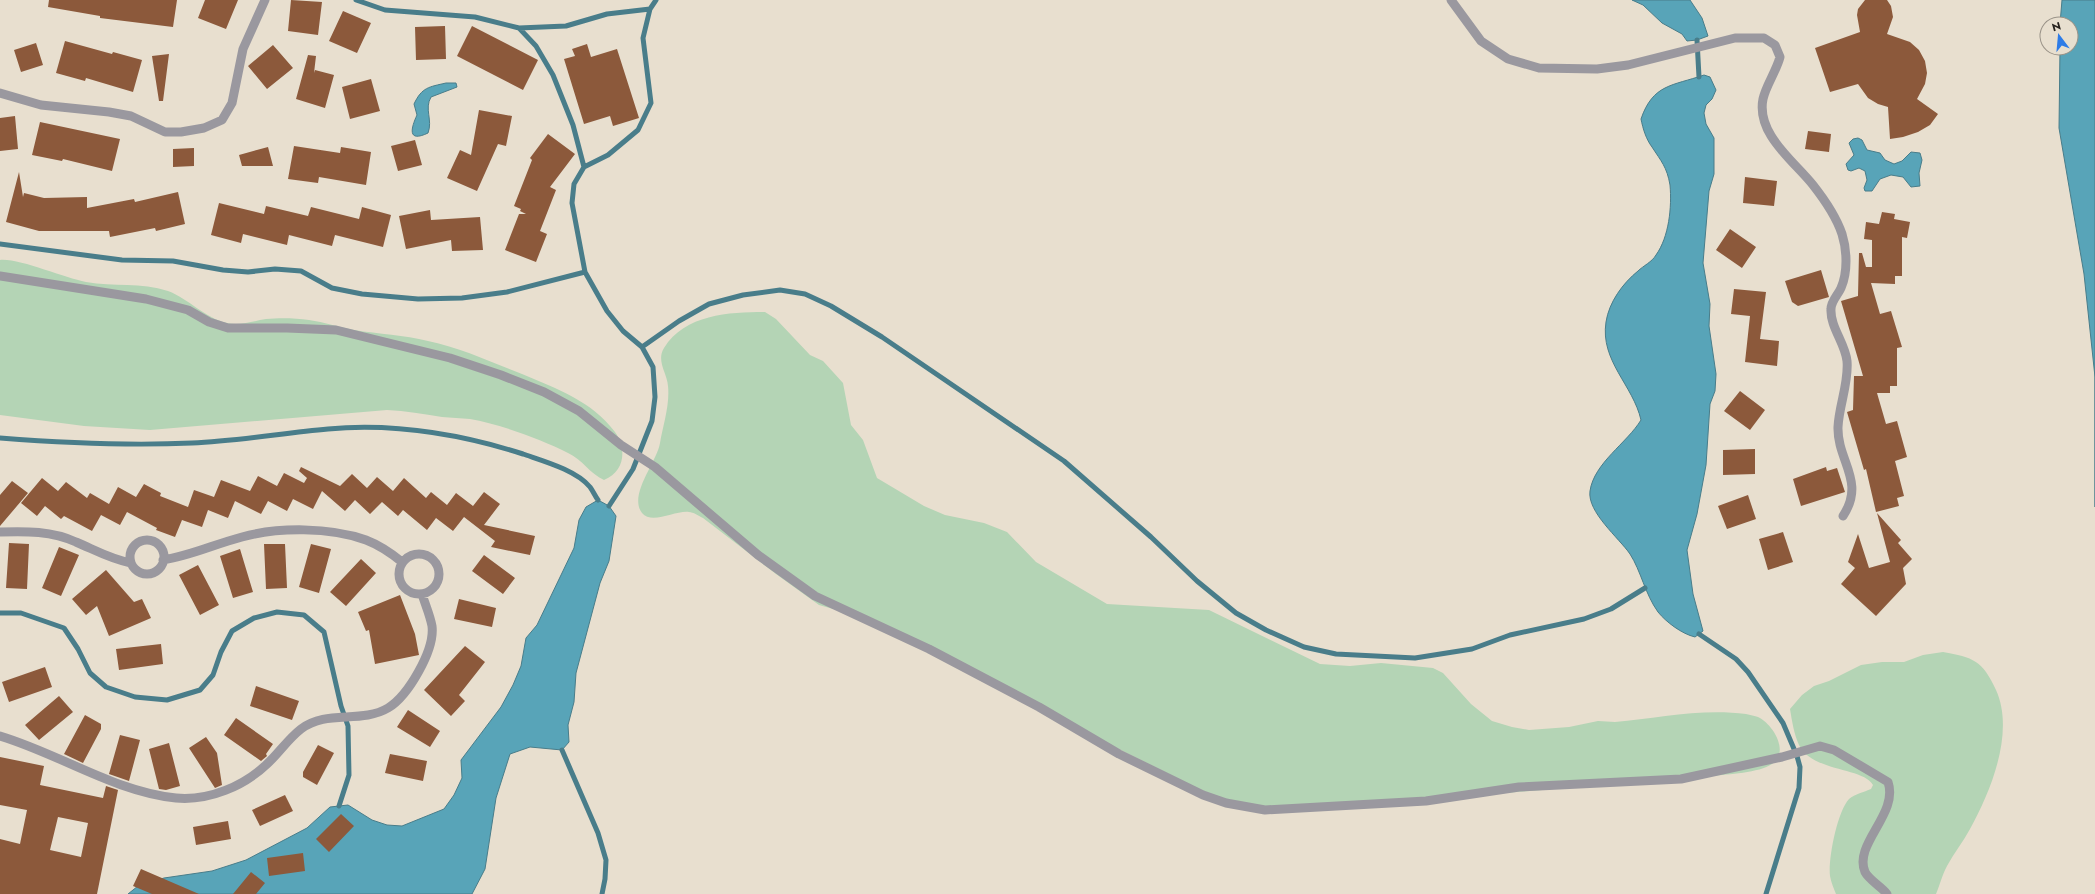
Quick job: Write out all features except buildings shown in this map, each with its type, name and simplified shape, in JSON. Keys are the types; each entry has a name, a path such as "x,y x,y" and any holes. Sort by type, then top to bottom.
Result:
{"lane":[{"path":"0,93 41,105 109,112 131,116 165,132 181,132 204,128 222,120 232,103 243,49 265,0"},
{"path":"1451,0 1481,41 1508,59 1539,68 1597,69 1628,65 1734,38 1764,38 1775,45 1780,57 1763,99 1762,115 1770,134 1813,185 1831,210 1842,234 1846,261 1841,287 1831,309 1833,323 1844,347 1847,361 1847,378 1838,427 1839,437 1852,483 1852,496 1849,507 1843,516"},
{"path":"0,276 146,299 188,310 209,322 228,328 336,330 450,358 501,375 544,392 579,411 621,445 655,468 758,555 816,596 929,649 1039,707 1119,754 1203,795 1226,803 1265,810 1426,801 1519,787 1681,779 1782,757 1820,746 1834,750 1888,782 1891,791 1888,805 1863,856 1866,873 1887,894"},
{"path":"163,560 179,558 243,536 270,531 308,530 366,540 388,551 402,562"},
{"path":"0,532 28,531 54,535 76,542 94,552 115,560 131,563"},
{"path":"148,540 154,542 162,550 163,560 158,570 148,574 137,572 131,563 130,552 133,547 143,541 148,540"},
{"path":"420,553 433,559 439,570 437,583 428,592 422,594 410,592 400,583 399,569 402,562 413,554 420,553"},
{"path":"0,736 53,755 93,775 133,789 177,798 211,795 241,784 267,764 300,730 314,721 334,717 368,715 388,709 406,692 421,669 432,627 422,594"}],"green space":[{"path":"0,260 8,260 30,265 86,282 158,288 176,294 204,313 219,321 232,324 242,324 266,319 304,319 354,330 419,339 452,347 548,385 585,404 606,421 615,432 621,445 622,459 616,471 604,480 594,474 573,456 545,442 507,428 470,419 442,417 394,410 150,430 84,426 0,415"},
{"path":"765,312 776,319 810,355 823,361 843,383 851,425 863,440 877,478 924,506 945,515 984,523 1007,532 1036,562 1107,604 1209,610 1320,664 1350,666 1381,663 1433,668 1443,673 1471,704 1492,721 1512,727 1529,730 1569,727 1598,721 1615,722 1680,714 1730,712 1758,717 1764,721 1774,732 1780,753 1772,764 1743,773 1482,795 1236,808 851,614 819,605 696,514 684,512 652,518 642,513 639,506 638,497 658,451 667,408 668,386 661,362 664,348 673,337 684,328 709,317 723,314"},
{"path":"1943,652 1962,656 1976,662 1991,680 2001,706 2003,724 2002,742 1998,761 1986,797 1970,829 1947,866 1936,894 1836,894 1830,878 1830,859 1837,825 1849,799 1857,794 1871,789 1873,785 1867,779 1859,775 1825,765 1806,754 1797,741 1790,709 1802,695 1814,686 1829,681 1861,665 1882,662 1904,662 1923,655"}],"water":[{"path":"1632,0 1690,0 1702,18 1708,36 1697,40 1687,41 1682,34 1662,23 1643,5"},
{"path":"2062,0 2095,0 2095,377 2084,274 2059,128 2060,56 2079,56 2079,16 2061,16"},
{"path":"1704,75 1710,77 1716,90 1712,99 1706,105 1704,113 1706,124 1714,138 1714,174 1709,191 1703,263 1710,304 1709,326 1716,374 1715,391 1710,404 1706,465 1697,514 1687,550 1693,594 1703,631 1695,637 1675,627 1665,620 1658,612 1630,554 1598,516 1590,499 1590,491 1593,481 1604,462 1635,429 1641,420 1637,407 1612,361 1608,349 1605,336 1606,322 1610,307 1622,287 1656,255 1664,240 1669,222 1669,179 1663,164 1646,137 1641,119 1651,99 1665,88"},
{"path":"446,83 456,83 457,87 431,97 428,106 430,124 428,133 421,136 414,135 412,133 412,129 417,115 414,104 417,98 423,91"},
{"path":"1858,138 1862,140 1867,150 1880,153 1885,160 1894,164 1902,161 1911,152 1920,153 1922,160 1919,173 1920,186 1911,187 1903,177 1891,175 1880,179 1872,191 1865,191 1864,188 1867,180 1865,171 1859,168 1851,171 1848,170 1846,164 1854,155 1849,143 1853,139"},
{"path":"598,500 609,506 616,516 609,561 600,583 576,673 574,702 568,725 569,742 562,750 530,747 510,754 496,798 485,869 472,894 128,894 138,886 164,878 212,871 246,860 307,828 330,807 348,805 372,820 387,825 402,826 444,809 454,795 462,778 461,760 501,707 513,685 521,666 526,638 537,625 574,548 579,520 586,507"}],"waterway":[{"path":"356,0 385,10 475,17 519,28 536,46 553,75 573,125 584,167"},
{"path":"609,506 633,469 652,421 655,397 653,367 642,347 623,331 607,311 585,272 572,203 574,184 584,167 608,155 638,130 651,103 643,38 650,9 656,0"},
{"path":"519,28 566,26 607,14 650,9"},
{"path":"1697,40 1699,77"},
{"path":"0,244 122,260 173,261 223,270 248,272 275,269 301,271 332,288 362,294 418,299 462,298 507,292 585,272"},
{"path":"642,347 679,321 709,304 743,295 780,290 805,294 831,306 882,337 1064,461 1151,537 1197,581 1236,613 1266,630 1304,647 1336,654 1415,658 1472,649 1510,635 1584,619 1611,609 1645,588"},
{"path":"0,438 96,444 168,444 226,441 328,429 402,429 475,441 523,454 549,463 568,471 584,481 590,487 598,500"},
{"path":"0,613 21,613 64,628 78,649 90,673 106,687 135,697 167,700 200,690 213,675 221,652 232,631 254,618 277,612 304,615 324,632 341,706 348,726 349,775 339,806"},
{"path":"1699,634 1736,659 1748,672 1783,723 1800,767 1799,788 1766,894"},
{"path":"562,750 598,833 606,860 605,879 602,894"}]}
